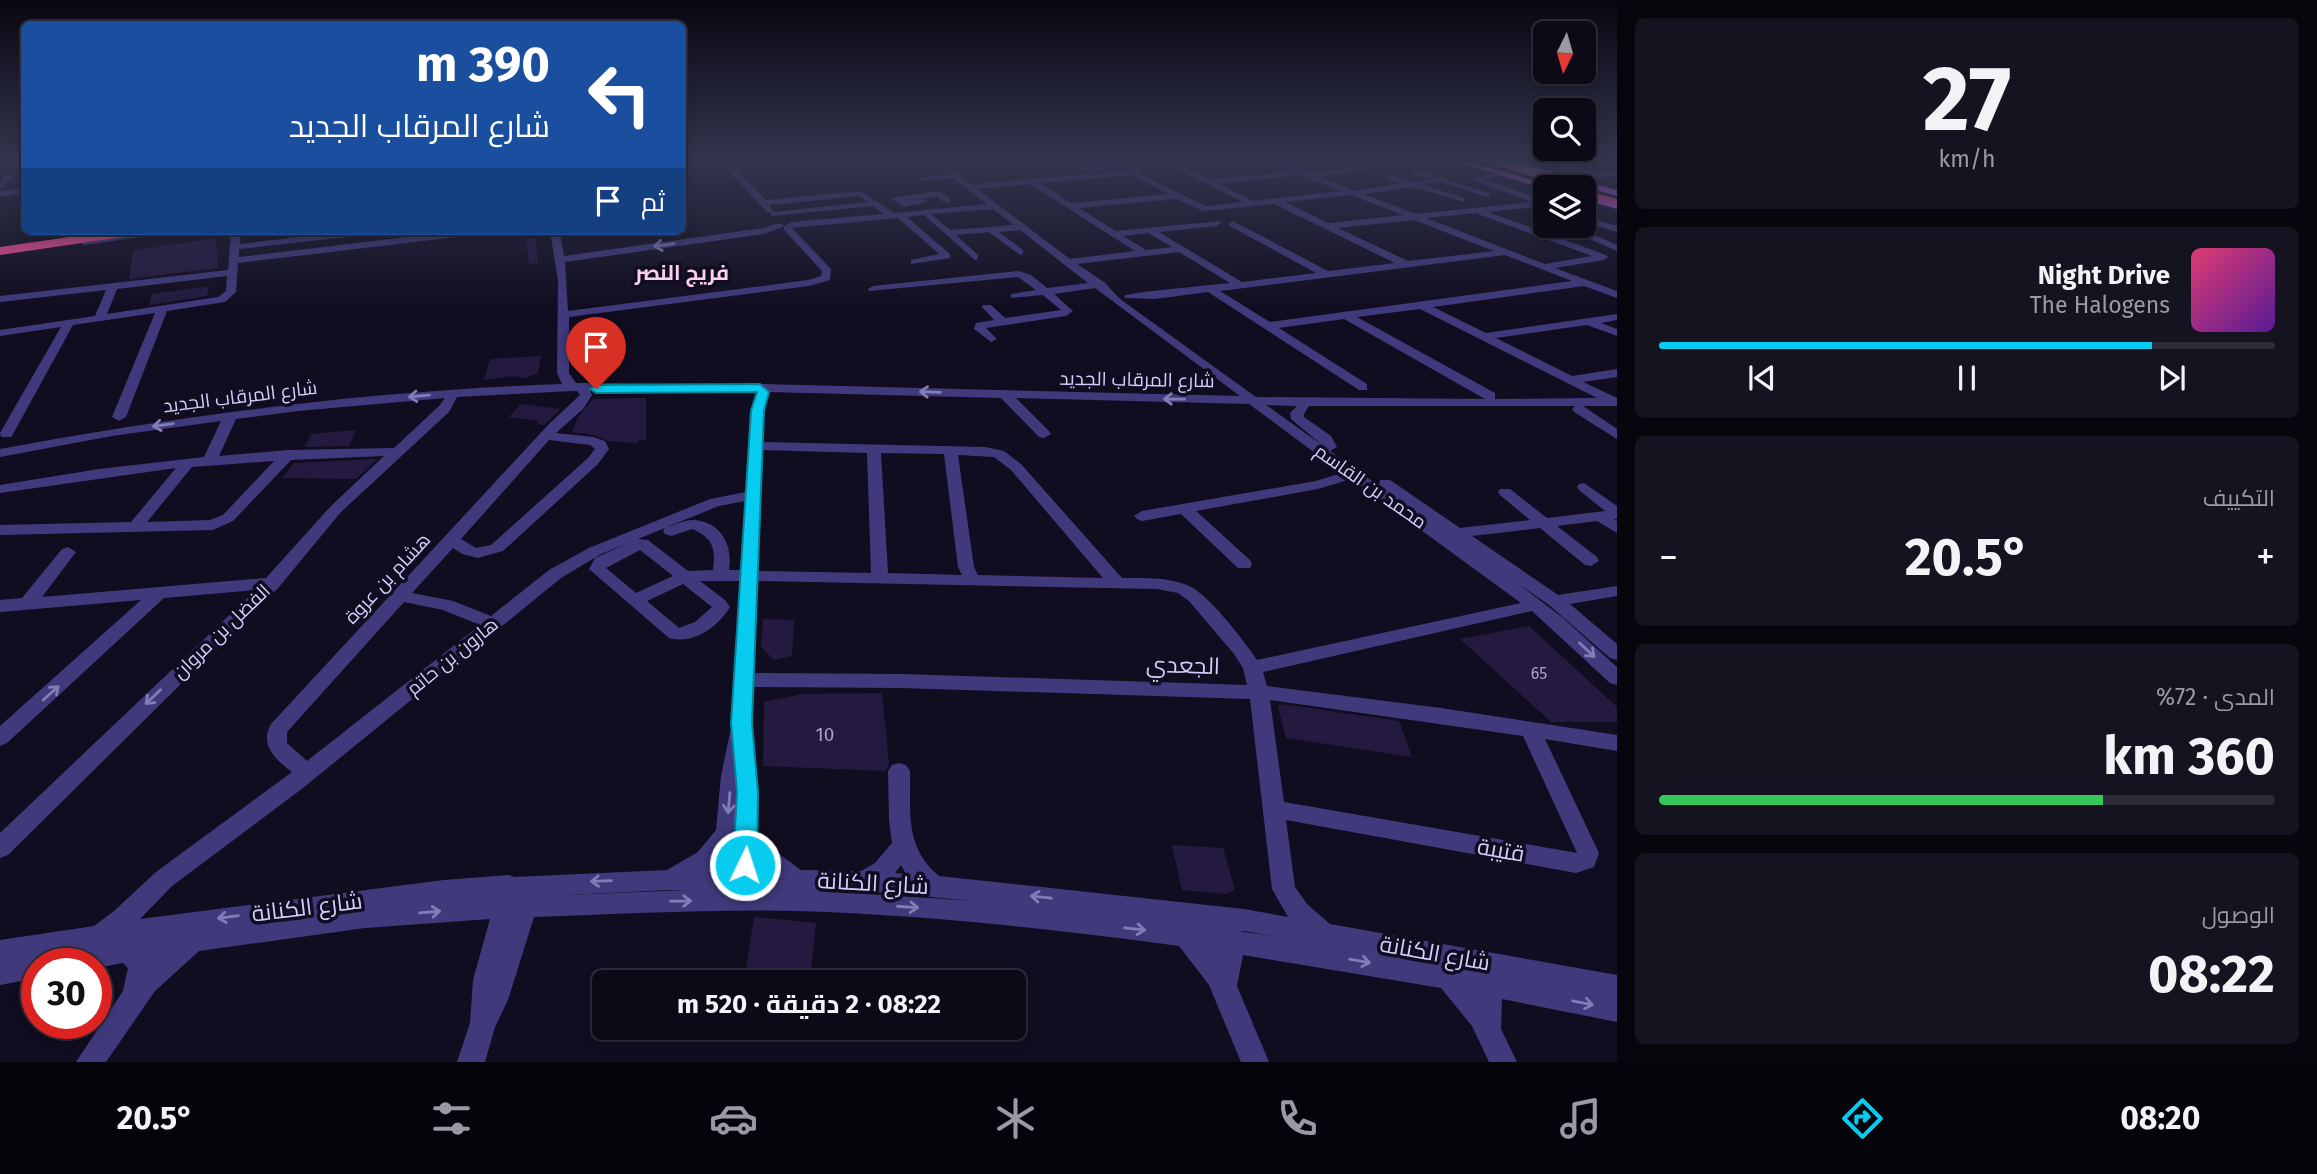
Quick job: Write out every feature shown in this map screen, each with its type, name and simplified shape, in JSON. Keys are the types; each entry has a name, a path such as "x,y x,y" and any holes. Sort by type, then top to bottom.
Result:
{"highway":[{"path":"3,247 69,235"},
{"path":"3,247 80,235"},
{"path":"3,247 103,235"}],"street":[{"path":"562,315 809,283 826,278 827,271 770,209"},
{"path":"823,209 836,222"},
{"path":"559,260 764,231 827,209"},
{"path":"886,209 946,255 945,258 914,262"},
{"path":"785,224 814,224 968,209"},
{"name":"محمد بن القاسم","path":"997,209 1069,262 1126,299 1208,366 1458,533 1524,597"},
{"path":"1074,209 1143,253"},
{"path":"1204,209 1196,212 1217,223"},
{"path":"1208,209 1238,221 1233,224"},
{"path":"1293,209 1407,265"},
{"path":"1393,209 1617,295"},
{"path":"1329,226 1504,209"},
{"path":"1478,211 1604,257 1544,267"},
{"path":"970,212 1020,252"},
{"path":"928,216 975,257"},
{"path":"1113,234 1217,223 1233,224 1327,275"},
{"path":"1617,229 1598,223 1574,230 1617,248"},
{"path":"948,233 1020,225"},
{"path":"1341,225 1422,263"},
{"path":"1150,230 1240,285"},
{"path":"3,247 22,251 136,235"},
{"path":"0,333 213,303 228,297 236,235"},
{"path":"235,253 350,235"},
{"path":"235,253 429,235"},
{"path":"556,235 563,281 563,373 566,381 579,389"},
{"path":"1069,262 1181,249"},
{"path":"1126,299 1507,252"},
{"path":"0,299 233,272"},
{"path":"873,289 1024,275 1067,309 1067,313 979,327 991,339"},
{"path":"1269,326 1585,283"},
{"path":"1015,296 1102,285"},
{"path":"99,319 112,287"},
{"path":"1210,289 1363,387"},
{"name":"محمد بن القاسم","path":"1126,299 1359,478 1524,597 1564,609 1617,654"},
{"path":"1421,305 1617,405"},
{"path":"987,307 1002,322"},
{"path":"119,418 162,310"},
{"path":"1347,316 1490,396"},
{"path":"1483,337 1617,317"},
{"path":"1590,321 1617,333"},
{"path":"6,434 69,323"},
{"path":"1208,366 1224,386 1224,393 1218,400"},
{"path":"546,388 557,382 563,373"},
{"path":"1569,380 1617,373"},
{"name":"شارع المرقاب الجديد","path":"487,391 656,387 758,388 1260,401 1309,405 1579,409 1617,405"},
{"path":"733,890 746,766 741,723 757,411 763,393 758,388"},
{"name":"شارع المرقاب الجديد","path":"0,453 237,414 487,391 579,389"},
{"name":"هشام بن عروة","path":"307,772 275,745 274,737 309,693 398,596 568,412 578,406 585,397 579,389"},
{"path":"1587,390 1595,396 1595,402"},
{"name":"الفضل بن مروان","path":"0,848 273,583 330,515 440,413 451,399 449,394"},
{"path":"1005,395 1044,434"},
{"path":"1260,401 1309,405"},
{"name":"شارع المرقاب الجديد","path":"1309,405 1595,402 1617,405"},
{"path":"1309,405 1297,413 1298,419 1326,439 1330,447"},
{"path":"1579,409 1617,435"},
{"path":"208,462 219,439 227,434 237,414"},
{"path":"452,539 467,552 477,554 497,548 593,461 602,449 600,444 593,441 546,436"},
{"path":"755,446 950,450 985,452 1008,459 1117,583"},
{"path":"874,449 880,579"},
{"path":"950,450 967,576"},
{"path":"0,489 79,475 188,463 288,454 399,452"},
{"path":"0,530 206,526 229,518 288,454"},
{"path":"135,527 188,463"},
{"path":"1142,516 1359,478"},
{"path":"1584,487 1617,514"},
{"path":"1505,492 1591,561"},
{"name":"هارون بن حاتم","path":"96,935 122,919 157,884 307,772 555,574 585,556 722,499 753,495"},
{"path":"1185,509 1244,564"},
{"path":"1458,533 1617,514"},
{"path":"1600,516 1617,528"},
{"path":"642,543 721,607 717,616 690,632 675,634 597,566 642,543 686,525 697,525 723,545 720,575"},
{"path":"28,603 68,552"},
{"path":"635,600 685,577 720,575 880,579 967,576 1157,584 1183,589 1195,597 1241,650 1252,668 1259,692 1284,888 1298,912 1325,933"},
{"path":"0,606 273,583"},
{"path":"1564,609 1617,591"},
{"path":"0,738 159,593"},
{"path":"398,596 453,605 493,624"},
{"path":"1252,668 1524,597"},
{"name":"محمد بن القاسم","path":"1564,609 1617,678"},
{"name":"الجعدي","path":"744,680 1259,692 1617,743"},
{"name":"قتيبة","path":"1274,809 1563,861 1576,863 1586,860 1588,853 1585,843 1530,729"},
{"path":"899,772 902,847 913,868 933,886"},
{"path":"669,880 706,859 737,835"},
{"path":"737,835 796,880"},
{"path":"864,881 883,870 902,847"},
{"name":"هارون بن حاتم","path":"157,927 146,914 148,902 180,869"},
{"name":"شارع الكنانة","path":"112,953 406,914 518,896 669,880 733,890 1182,933 1494,985 1617,1009"},
{"name":"شارع الكنانة","path":"0,952 96,935 358,900 733,890 796,880 864,881 933,886 1264,923 1617,987"},
{"path":"1264,923 1278,909 1284,888"},
{"path":"471,1062 483,1023 495,1000 518,896"},
{"path":"1182,933 1203,952 1224,988 1255,1062"},
{"path":"90,1062 136,991 161,966 193,941"},
{"path":"1224,988 1228,957 1237,941"},
{"path":"127,951 141,964 136,991"},
{"path":"0,973 21,969"},
{"path":"1448,977 1471,1003 1490,1031 1503,1062"},
{"path":"1490,1031 1487,1005 1494,985"}],"building":[{"path":"216,238 218,268 129,279 133,251"},
{"path":"535,238 538,263 529,264 526,239"},
{"path":"209,286 207,296 149,305 152,294"},
{"path":"541,356 538,373 526,378 513,376 484,380 490,359"},
{"path":"646,398 646,440 639,440 638,443 608,441 594,435 572,432 578,417 593,399"},
{"path":"521,404 561,409 544,425 536,424 539,421 509,417"},
{"path":"356,430 349,446 305,447 311,434"},
{"path":"377,459 356,479 282,478 294,463"},
{"path":"763,619 794,620 792,656 774,660 761,647"},
{"path":"1529,626 1617,707 1617,722 1551,722 1460,639"},
{"path":"882,693 889,764 885,771 763,766 764,702 802,694"},
{"path":"1282,704 1399,721 1412,757 1286,738 1278,707"},
{"path":"1172,845 1223,848 1235,890 1226,894 1182,890"},
{"path":"754,917 816,923 811,970 746,970"}],"district":[{"name":"فريج النصر","path":"682,273"}],"route":[{"path":"596,389 760,388 763,392 757,411 741,723 748,792 745,865"}]}
